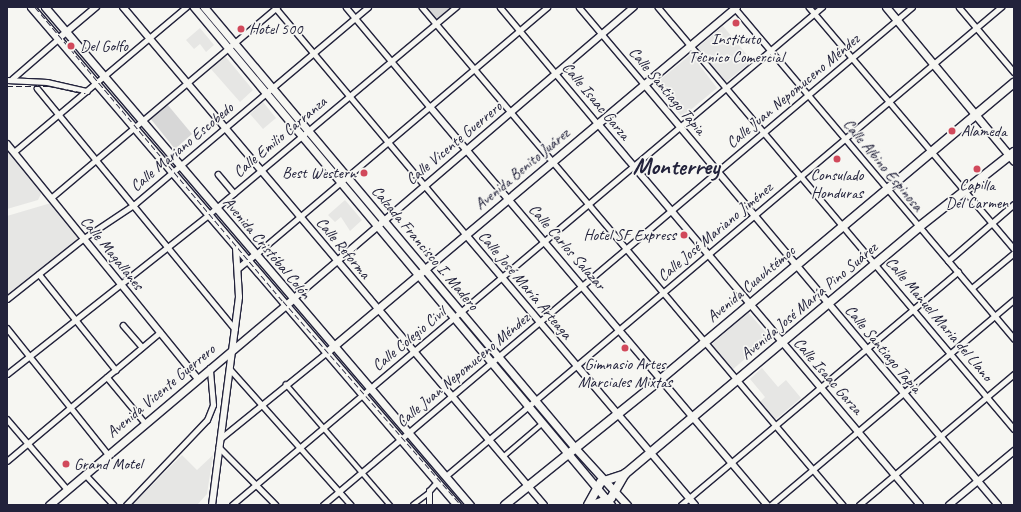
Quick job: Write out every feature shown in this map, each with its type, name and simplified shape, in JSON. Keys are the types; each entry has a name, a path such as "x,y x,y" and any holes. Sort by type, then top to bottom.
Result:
{"highway":[{"name":"Avenida Cuauhtémoc","path":"505,505 661,379 1014,82"},
{"name":"Avenida José María Pino Suárez","path":"588,505 597,488 607,480 625,474 919,227 1012,156"},
{"name":"Avenida José María Pino Suárez","path":"593,505 609,502 625,474"}],"main road":[{"path":"31,7 134,127"},
{"name":"Avenida Cristóbal Colón","path":"45,7 255,256 470,505"},
{"name":"Calzada Francisco I. Madero","path":"194,7 302,136 384,220 455,317 493,363 532,403 573,451 597,488 609,502"},
{"name":"Calzada Francisco I. Madero","path":"204,7 308,131 378,225 421,272 461,312 499,357 532,403 543,422 573,451 607,480 627,505"},
{"name":"Avenida Benito Juárez","path":"326,353 735,7"},
{"path":"886,7 933,65 1012,156"},
{"name":"Avenida Cristóbal Colón","path":"134,127 247,262 457,505"},
{"name":"Avenida Vicente Guerrero","path":"48,505 292,299"}],"street":[{"path":"9,80 96,7"},
{"name":"Calle Reforma","path":"123,7 544,505"},
{"path":"14,152 186,7"},
{"path":"51,198 276,7"},
{"name":"Calle José María Arteaga","path":"276,7 466,235 695,505"},
{"name":"Calle Carlos Salazar","path":"346,7 391,62 620,329 767,505"},
{"name":"Calle Mariano Escobedo","path":"7,299 84,238 135,204 181,167 368,7"},
{"path":"422,7 510,113 627,249 736,381 843,505"},
{"name":"Calle Emilio Carranza","path":"7,374 216,209 456,7"},
{"name":"Calle Isaac Garza","path":"500,7 920,505"},
{"path":"238,268 255,256 547,7"},
{"name":"Calle Santiago Tapia","path":"579,7 681,126 754,216 998,505"},
{"name":"Calle Vicente Guerrero","path":"292,299 634,7"},
{"name":"Calle Manuel Maria del Llano","path":"658,7 1014,429"},
{"name":"Calle Albino Espinosa","path":"735,7 770,51 1014,338"},
{"path":"809,7 1014,249"},
{"name":"Calle Colegio Civil","path":"232,505 822,7"},
{"name":"Calle Juan Nepomuceno Méndez","path":"324,505 912,7"},
{"path":"959,7 1014,72"},
{"name":"Calle José Mariano Jiménez","path":"446,476 709,253 802,177 1001,7"},
{"path":"9,80 47,82 87,91"},
{"path":"37,88 135,204 235,329"},
{"name":"Calle Magallanes","path":"7,144 198,379"},
{"path":"218,174 234,193"},
{"path":"948,260 1014,204"},
{"path":"212,505 235,329 238,268 236,248"},
{"path":"972,288 1014,253"},
{"path":"682,505 866,348 958,272"},
{"path":"39,274 116,370"},
{"path":"771,505 904,393 950,352 1014,300"},
{"path":"123,325 142,347"},
{"path":"7,328 108,454"},
{"path":"7,461 160,332"},
{"path":"220,438 286,383 326,353"},
{"path":"126,505 207,420 213,405 210,368"},
{"path":"230,369 351,505"},
{"path":"859,505 1014,374"},
{"path":"107,377 145,423"},
{"path":"286,383 390,505"},
{"path":"7,419 67,489"},
{"path":"503,457 543,422"},
{"path":"219,447 276,505"},
{"path":"949,505 1014,451"},
{"path":"85,474 114,505"},
{"path":"413,505 428,493 437,482"},
{"path":"428,493 429,505"}],"shaded area":[{"path":"422,7 456,7 436,24"},
{"path":"723,26 752,61 726,82 697,48"},
{"path":"200,28 214,45 206,52 200,44 194,49 186,40"},
{"path":"691,54 717,88 682,117 654,85"},
{"path":"225,56 253,90 240,102 211,69"},
{"path":"263,102 276,118 263,129 250,114"},
{"path":"167,104 192,134 175,149 150,118"},
{"path":"7,150 42,192 38,200 7,209"},
{"path":"345,200 362,220 350,231 341,217 335,222 328,215"},
{"path":"51,203 81,239 7,298 7,216"},
{"path":"748,312 770,337 731,371 710,346"},
{"path":"762,368 778,387 786,380 801,398 775,420 760,402 765,397 750,379"},
{"path":"182,455 197,470 213,455 207,494 197,505 132,505"}],"railway":[{"path":"35,7 283,301 461,505"},
{"path":"7,86 49,86 85,93"}],"place":[{"name":"Instituto Técnico Comercial","path":"736,23"},
{"name":"Hotel 500","path":"241,29"},
{"name":"Del Golfo","path":"71,46"},
{"name":"Alameda","path":"952,131"},
{"name":"Consulado Honduras","path":"837,159"},
{"name":"Capilla Del Carmen","path":"977,169"},
{"name":"Best Western","path":"364,173"},
{"name":"Hotel SF Express","path":"684,235"},
{"name":"Gimnasio Artes Marciales Mixtas","path":"625,348"},
{"name":"Grand Motel","path":"66,464"}],"district":[{"name":"Monterrey","path":"676,167"}]}
